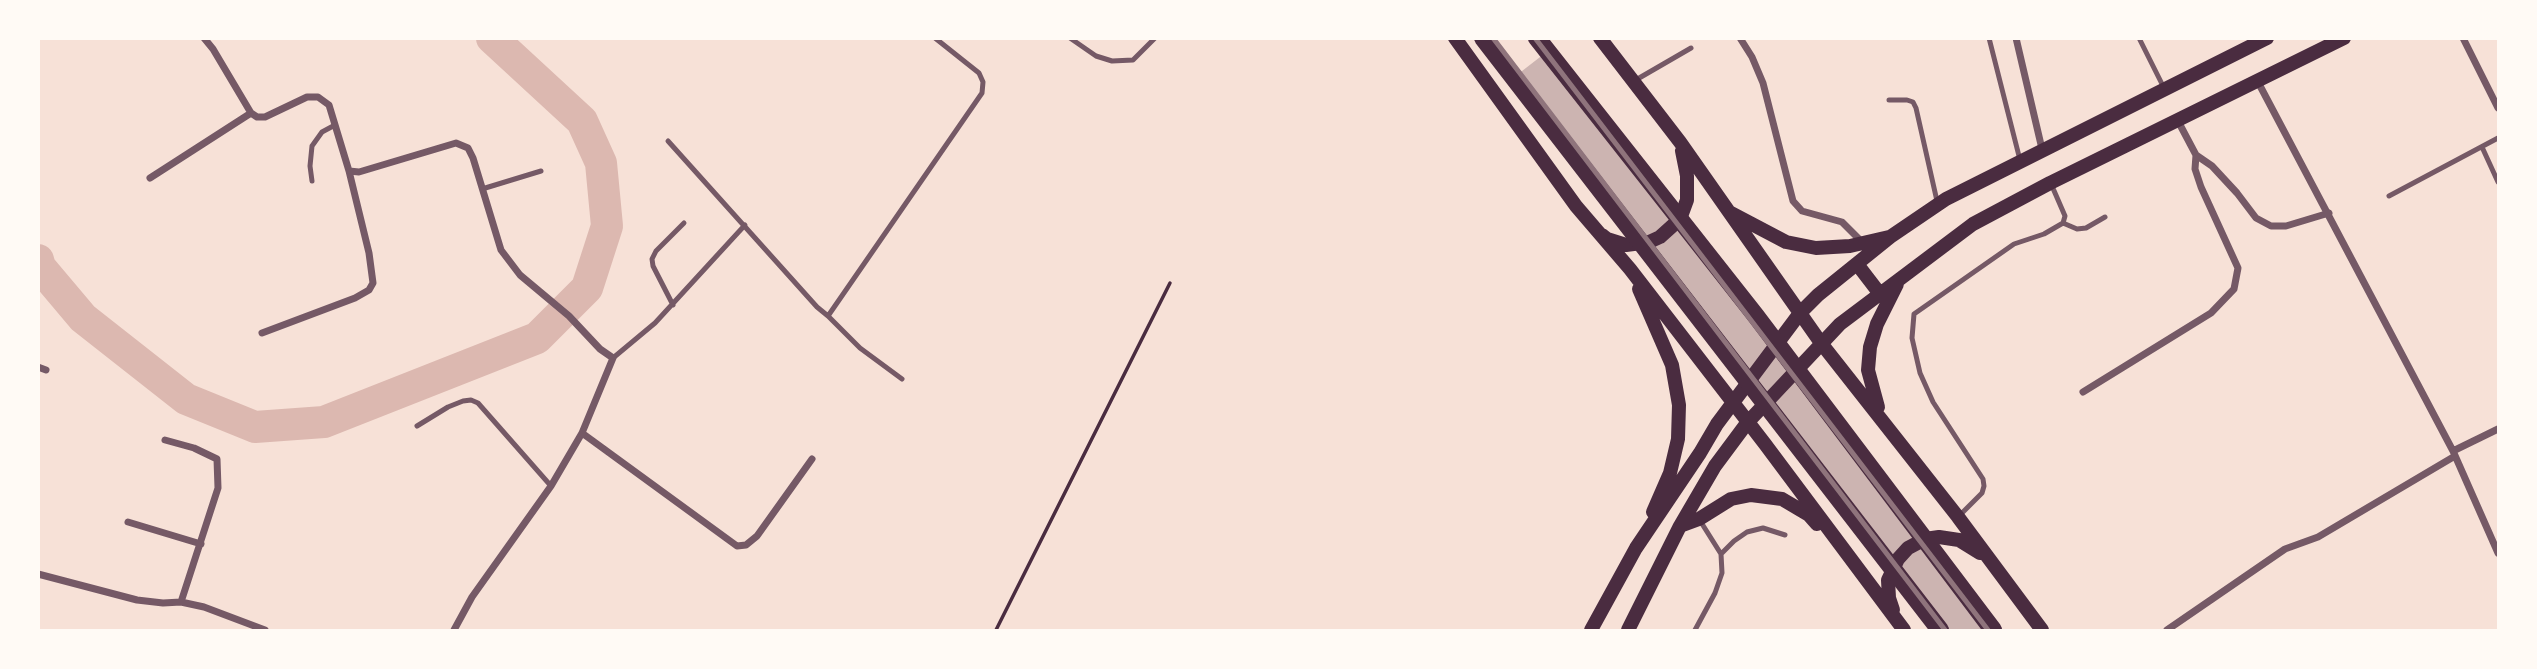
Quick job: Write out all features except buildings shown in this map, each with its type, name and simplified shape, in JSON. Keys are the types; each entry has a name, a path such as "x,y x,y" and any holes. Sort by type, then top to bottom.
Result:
{"main road":[{"path":"1455,38 1590,224 1630,269 1903,630"},
{"path":"1483,38 1940,631"},
{"path":"1537,38 1756,316 1993,631"},
{"path":"1600,38 1680,142 1821,344 1958,517 2042,631"},
{"path":"1636,548 1732,403 1800,313 1818,295 1890,237 1938,205 2020,160 2267,38"},
{"path":"1629,631 1681,526 1715,466 1747,423 1840,324 1973,224 2050,183 2344,38"},
{"path":"1590,224 1607,239 1626,245 1649,242 1660,237 1679,219 1687,200 1687,176 1680,142"},
{"path":"1728,212 1786,242 1816,248 1890,237"},
{"path":"1857,264 1880,295"},
{"path":"1591,631 1636,548 1670,473 1678,439 1679,405 1672,365 1630,269"},
{"path":"1882,420 1868,370 1870,347 1877,324 1899,280"},
{"path":"1681,526 1699,519 1731,499 1751,495 1782,499 1809,515 1860,572"},
{"path":"1903,630 1889,598 1888,580 1898,559 1908,548 1925,539 1939,537 1959,540 1982,555 1996,570"}],"street":[{"path":"204,38 251,113 257,117 265,117 307,97 318,97 329,105 369,253 373,283 369,290 355,298 262,333"},
{"path":"1740,38 1763,83 1793,201 1802,211 1842,222 1863,243"},
{"path":"2016,38 2042,149"},
{"path":"2463,38 2498,108"},
{"path":"2258,82 2454,453 2498,553"},
{"path":"150,178 251,113"},
{"path":"2178,121 2196,155 2212,166 2256,218 2270,226 2286,226 2329,213"},
{"path":"349,171 359,172 456,143 468,148 501,250 520,275 613,358 582,433 551,486 472,597 454,631"},
{"path":"2083,392 2211,313 2234,289 2238,268 2200,187 2195,169 2196,155"},
{"path":"2166,631 2285,549 2318,537 2498,429"},
{"path":"582,433 737,546 746,545 757,536 812,459"},
{"path":"165,440 194,448 217,459 218,488 181,602"},
{"path":"128,522 201,544"},
{"path":"38,574 137,600 181,602 204,607 265,631"}],"lane":[{"path":"828,316 982,93 983,82 979,73 934,38"},
{"path":"1070,38 1096,56 1112,61 1133,60 1155,38"},
{"path":"1989,38 2020,160"},
{"path":"2139,38 2164,88"},
{"path":"1634,81 1691,48"},
{"path":"1889,100 1907,100 1913,102 1916,108 1938,205"},
{"path":"313,181 310,166 312,146 322,132 335,125"},
{"path":"2389,196 2498,138"},
{"path":"668,141 817,307 868,355 902,379"},
{"path":"2482,147 2498,182"},
{"path":"482,188 541,171"},
{"path":"1958,517 1982,493 1983,479 1933,402 1920,373 1912,338 1914,314 2014,244 2044,234 2063,223 2065,216 2050,183"},
{"path":"2063,223 2067,227 2086,228 2105,218"},
{"path":"673,305 652,259 656,251 684,223"},
{"path":"613,358 673,305 745,225"},
{"path":"417,426 448,407 471,400 478,404 551,486"},
{"path":"1695,631 1716,593 1722,573 1721,554 1699,519"},
{"path":"1721,554 1747,532 1763,528 1785,535"}],"path":[{"path":"996,631 1170,283"}],"waterway":[{"path":"38,260 40,267 83,318 186,399 255,427 324,422 537,338 587,288 607,226 601,163 582,121 492,38"}],"railway":[{"path":"1493,38 1945,630"},
{"path":"1535,38 1988,630"}]}
